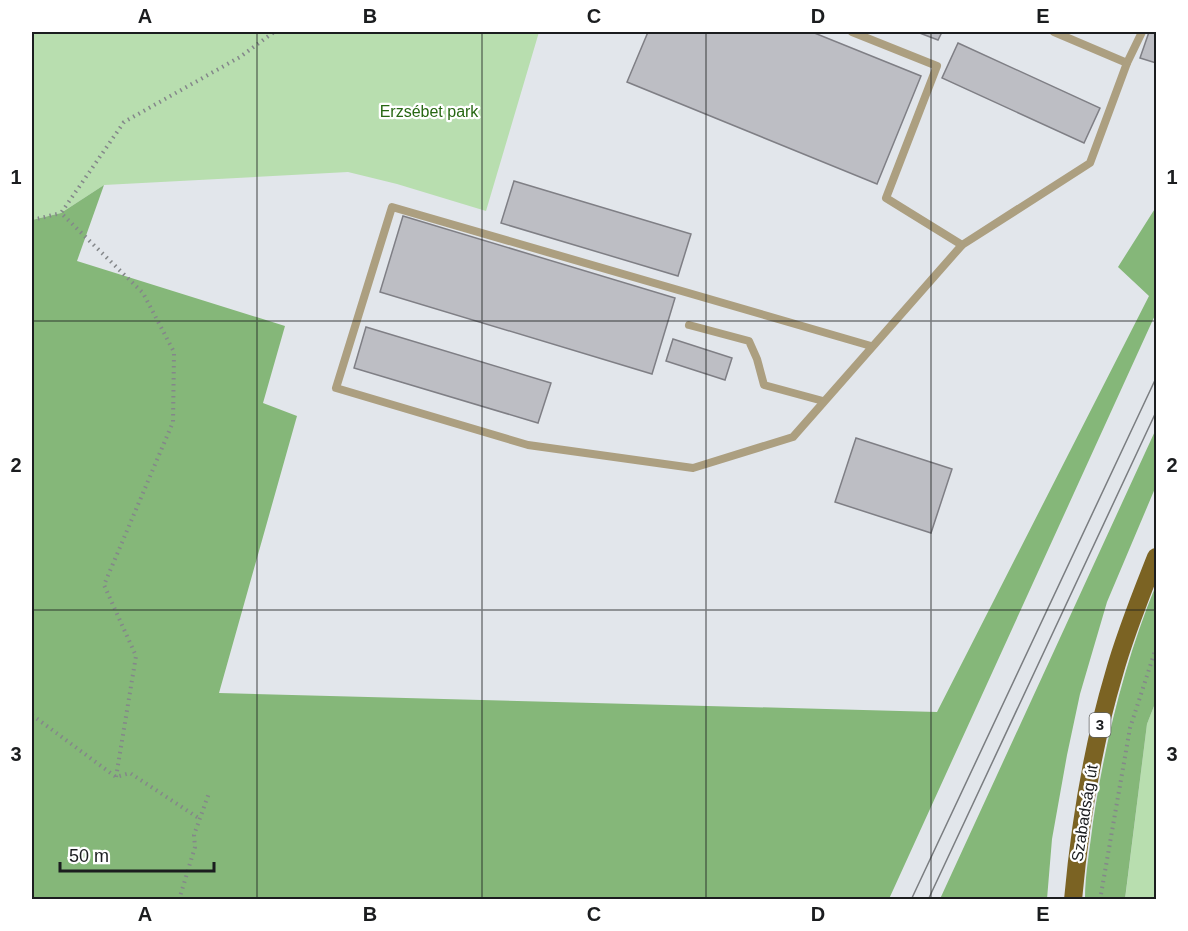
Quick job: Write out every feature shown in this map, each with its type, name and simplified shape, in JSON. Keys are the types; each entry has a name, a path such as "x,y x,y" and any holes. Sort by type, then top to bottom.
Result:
{"main road":[{"name":"Szabadság út","path":"1073,900 1081,823 1099,731 1114,673 1156,557"}],"lane":[{"path":"852,32 937,66 886,198 962,245"},
{"path":"1054,32 1127,63"},
{"path":"871,346 392,207 336,388 528,445 693,468 792,437 962,245 1090,163 1127,63 1142,32"},
{"path":"689,325 749,341 764,386 824,401"}],"path":[{"path":"32,220 61,213 124,122 240,57 274,32"},
{"path":"61,213 143,293 174,352 173,422 104,585 136,656 116,777"},
{"path":"1100,900 1130,728 1156,648"},
{"path":"32,715 116,777"},
{"path":"116,777 130,773 200,819"},
{"path":"179,900 195,847 194,835 209,793"}],"green space":[{"name":"Erzsébet park","path":"32,32 539,32 486,211 348,172 104,185 61,213 32,220"},
{"path":"104,185 77,261 285,326 263,403 297,416 219,693 937,712 1149,296 1118,267 1156,207 1156,313 889,899 32,899 32,220 61,213"},
{"path":"1156,429 1156,486 1107,602 1080,694 1052,839 1047,899 940,899"},
{"path":"1156,585 1156,701 1147,724 1125,899 1085,899 1093,822 1110,732 1135,642"},
{"path":"1156,701 1156,899 1125,900 1147,724"}],"building":[{"path":"648,32 812,32 921,76 877,184 627,82"},
{"path":"917,32 942,32 938,40"},
{"path":"1149,32 1156,32 1156,63 1140,58"},
{"path":"958,43 1100,108 1084,143 942,78"},
{"path":"514,181 691,234 678,276 501,223"},
{"path":"403,216 675,298 652,374 380,292"},
{"path":"366,327 551,383 538,423 354,368"},
{"path":"673,339 732,358 725,380 666,361"},
{"path":"856,438 952,469 931,533 835,502"}],"tram line":[{"path":"911,900 1156,378"},
{"path":"928,900 1156,412"}]}
